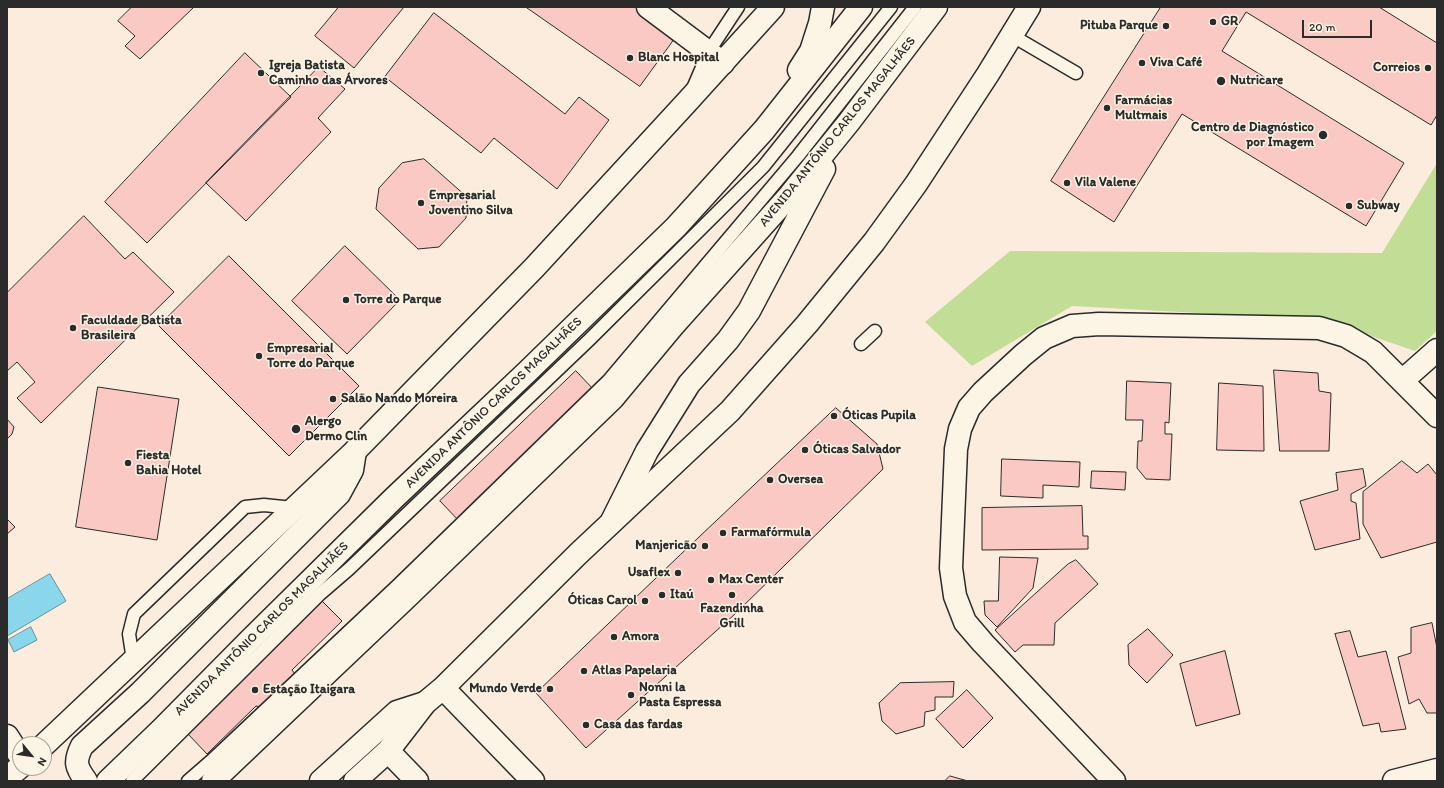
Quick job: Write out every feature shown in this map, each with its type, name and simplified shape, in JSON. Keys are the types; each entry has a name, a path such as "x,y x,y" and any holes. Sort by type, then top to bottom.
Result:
{"street":[{"path":"648,7 716,57"},
{"path":"52,737 293,508 319,486 354,451 534,268 686,103 716,57 773,7"},
{"path":"764,130 811,51 820,23 823,7"},
{"name":"AVENIDA ANTÔNIO CARLOS MAGALHÃES","path":"108,781 393,499 527,372 676,227 764,130 861,7"},
{"name":"AVENIDA ANTÔNIO CARLOS MAGALHÃES","path":"213,781 613,398 672,327 790,195 849,122 936,7"},
{"path":"355,781 388,751 425,703 612,521 730,411 823,305 874,242 916,184 1029,7"},
{"path":"612,521 647,451 689,384 728,340 749,311 849,122"},
{"path":"1114,781 983,643 965,622 955,596 951,568 956,449 960,429 969,408 983,392 1044,338 1072,326 1099,324 1319,328 1346,336 1373,352 1437,416"},
{"path":"1402,381 1437,350"},
{"path":"86,781 76,765 77,756 82,746 151,682 339,494 352,470 354,451"},
{"path":"442,688 534,781"},
{"path":"321,781 397,712 425,703"},
{"path":"388,751 417,781"},
{"path":"1394,781 1437,770"}],"lane":[{"path":"716,57 738,7"},
{"path":"132,781 320,594 349,569 590,340 763,167 891,7"},
{"path":"188,781 397,586 608,381 798,156 915,7"},
{"path":"1011,35 1076,73"},
{"path":"861,344 874,331"},
{"path":"133,660 129,634 134,614 245,507 264,505 293,508"}],"green space":[{"path":"1437,163 1437,331 1415,351 1324,320 1072,306 972,366 925,322 1010,251 1382,253"}],"water":[{"path":"50,574 66,601 7,636 7,599"},
{"path":"31,627 37,640 14,652 8,640"}],"building":[{"path":"132,7 194,7 140,59 125,46 135,36 118,21"},
{"path":"339,7 404,7 354,68 315,36"},
{"name":"Blanc Hospital","path":"526,7 646,7 680,31 640,86"},
{"path":"1161,7 1379,7 1437,43 1437,115 1431,125 1246,12 1222,51 1404,163 1366,226 1182,114 1114,222 1051,181"},
{"path":"434,13 565,114 579,97 609,120 557,189 494,138 481,153 385,77"},
{"path":"245,53 291,97 147,243 105,202"},
{"path":"319,67 345,89 318,118 331,132 246,221 206,183"},
{"name":"Empresarial Joventino Silva","path":"424,159 467,197 466,218 439,247 418,249 376,209 379,188 402,163"},
{"name":"Faculdade Batista Brasileira","path":"84,216 125,259 133,252 174,292 41,423 17,398 35,382 17,362 7,371 7,293"},
{"name":"Torre do Parque","path":"345,246 400,300 347,354 292,301"},
{"name":"Empresarial Torre do Parque","path":"229,256 359,386 289,456 159,326"},
{"path":"1274,370 1318,373 1319,391 1331,393 1329,451 1280,451"},
{"path":"576,371 595,391 460,522 440,501"},
{"path":"1127,381 1171,383 1169,423 1165,422 1165,434 1172,434 1170,480 1146,479 1137,468 1138,441 1142,441 1143,420 1126,420"},
{"path":"1219,383 1263,386 1264,451 1217,450"},
{"name":"Fiesta Bahia Hotel","path":"98,387 179,399 157,540 76,527"},
{"name":"Max Center","path":"836,408 877,444 883,469 735,614 586,748 536,693"},
{"path":"7,419 14,427 12,434 7,439"},
{"path":"1002,459 1080,462 1079,487 1043,485 1043,498 1001,496"},
{"path":"1402,461 1417,473 1428,464 1437,475 1437,542 1381,558 1363,524 1363,492"},
{"path":"1363,469 1366,486 1351,494 1351,501 1356,503 1360,539 1315,550 1300,501 1338,490 1336,473"},
{"path":"1092,471 1126,472 1125,490 1091,488"},
{"path":"1082,506 1083,536 1088,536 1088,549 982,550 982,508"},
{"path":"7,519 15,527 7,534"},
{"path":"1000,557 1038,558 1033,588 997,627 985,615 984,601 998,601"},
{"path":"1076,560 1098,584 1055,623 1054,645 1023,645 1015,652 995,630 1068,564"},
{"name":"Estação Itaigara","path":"322,601 342,621 292,670 295,674 260,707 256,706 207,754 187,733"},
{"path":"1432,623 1437,648 1437,713 1427,713 1419,699 1409,704 1398,657 1411,653 1411,628"},
{"path":"1148,629 1173,655 1147,683 1129,665 1128,645"},
{"path":"1350,631 1358,657 1386,651 1406,729 1381,732 1379,723 1363,726 1335,634"},
{"path":"1225,651 1240,714 1196,726 1180,664"},
{"path":"954,682 953,697 935,697 935,710 925,712 924,726 896,734 882,721 879,703 900,683"},
{"path":"967,690 993,718 963,748 936,719"},
{"path":"950,776 968,781 945,781"}],"place":[{"name":"GR","path":"1213,22"},
{"name":"Pituba Parque","path":"1166,26"},
{"name":"Blanc Hospital","path":"630,58"},
{"name":"Viva Café","path":"1142,63"},
{"name":"Correios","path":"1428,68"},
{"name":"Igreja Batista Caminho das Árvores","path":"261,73"},
{"name":"Nutricare","path":"1221,81"},
{"name":"Farmácias Multmais","path":"1107,108"},
{"name":"Centro de Diagnóstico por Imagem","path":"1323,135"},
{"name":"Vila Valene","path":"1067,183"},
{"name":"Empresarial Joventino Silva","path":"421,203"},
{"name":"Subway","path":"1349,206"},
{"name":"Torre do Parque","path":"346,300"},
{"name":"Faculdade Batista Brasileira","path":"73,328"},
{"name":"Empresarial Torre do Parque","path":"259,356"},
{"name":"Salão Nando Moreira","path":"333,399"},
{"name":"Óticas Pupila","path":"834,416"},
{"name":"Alergo Dermo Clin","path":"296,429"},
{"name":"Óticas Salvador","path":"805,450"},
{"name":"Fiesta Bahia Hotel","path":"128,463"},
{"name":"Oversea","path":"770,480"},
{"name":"Farmafórmula","path":"723,533"},
{"name":"Manjericão","path":"705,546"},
{"name":"Usaflex","path":"678,573"},
{"name":"Max Center","path":"711,580"},
{"name":"Itaú","path":"662,595"},
{"name":"Fazendinha Grill","path":"732,595"},
{"name":"Óticas Carol","path":"645,601"},
{"name":"Amora","path":"614,637"},
{"name":"Atlas Papelaria","path":"584,671"},
{"name":"Mundo Verde","path":"550,689"},
{"name":"Estação Itaigara","path":"255,690"},
{"name":"Nonni la Pasta Espressa","path":"631,695"},
{"name":"Casa das fardas","path":"586,725"}]}
